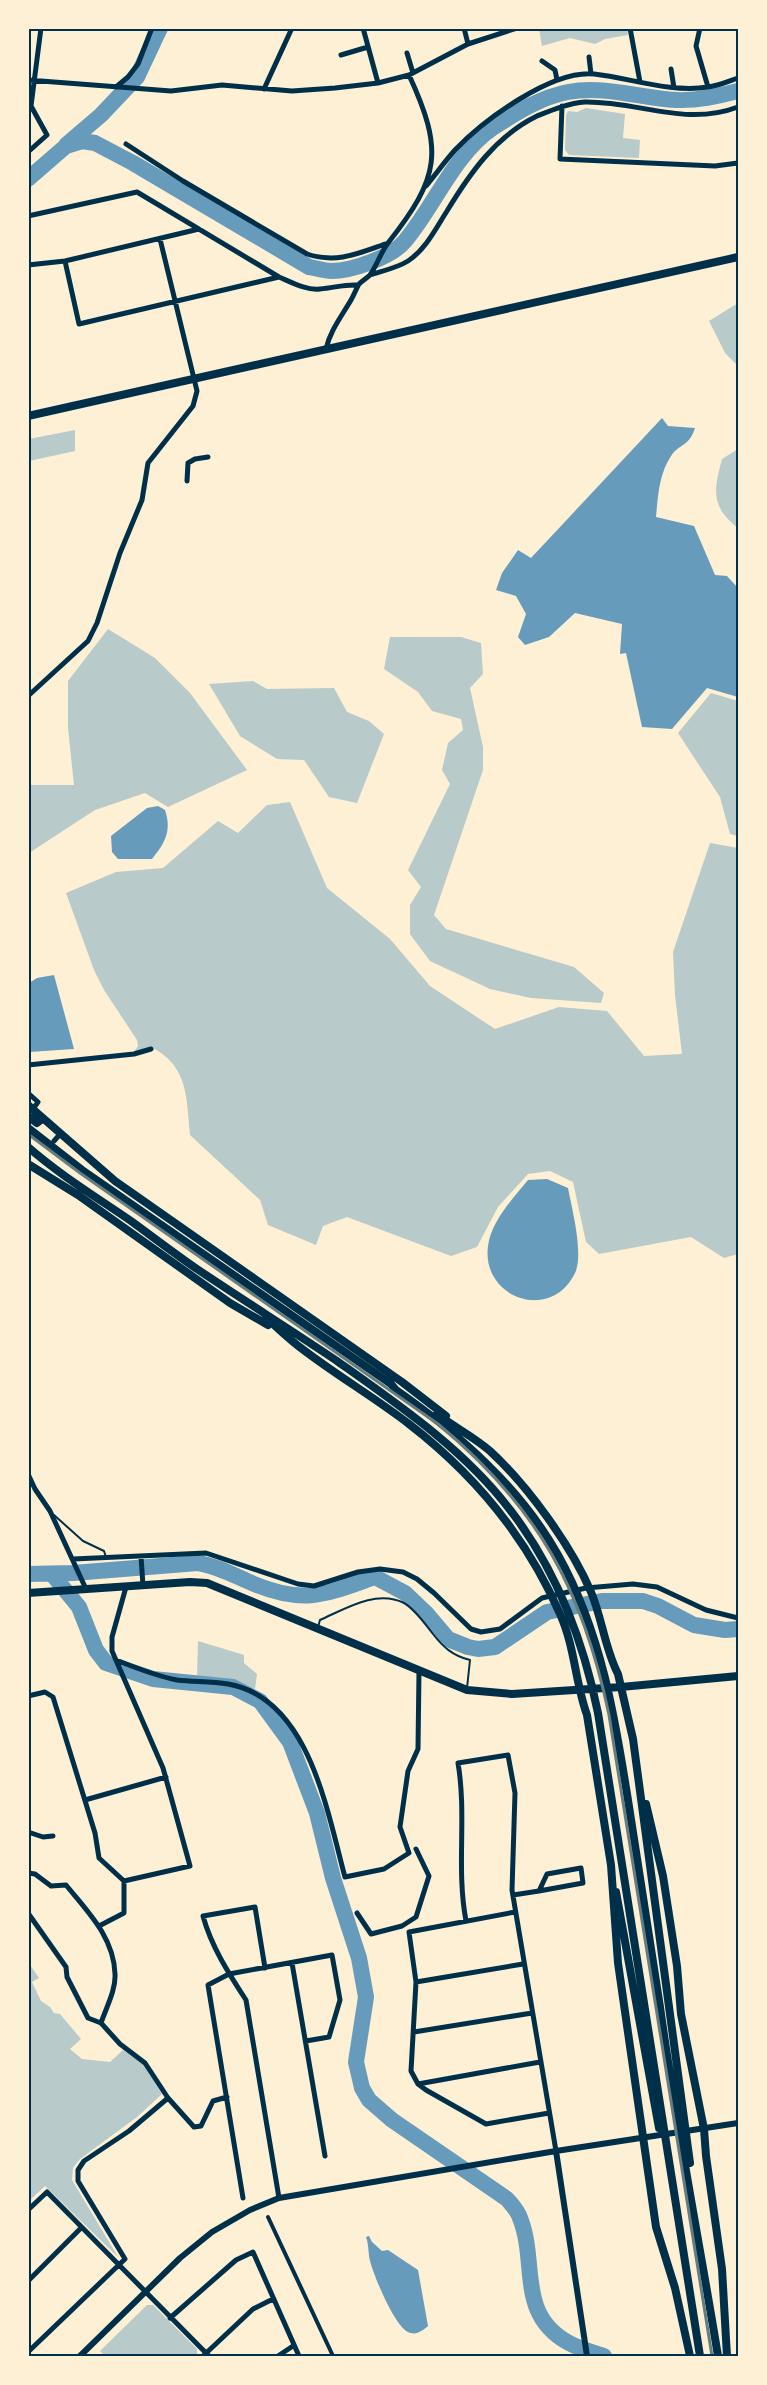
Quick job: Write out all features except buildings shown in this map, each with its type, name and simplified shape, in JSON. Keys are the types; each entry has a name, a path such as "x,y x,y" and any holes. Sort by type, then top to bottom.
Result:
{"highway":[{"path":"28,417 738,257"}],"main road":[{"path":"30,1110 44,1118 116,1181 402,1382 489,1451 526,1490 552,1526 586,1582 621,1687 633,1739 690,2169 691,2191"},
{"path":"28,1128 120,1196 471,1437"},
{"path":"28,1147 67,1179 388,1397 442,1441 493,1489 511,1510 535,1545 558,1586 586,1660 597,1706 700,2355"},
{"path":"32,1164 230,1303 258,1318 302,1348 441,1449 489,1498 528,1550 567,1629 574,1654 657,2116 674,2193"},
{"path":"237,1295 302,1348"},
{"path":"391,1384 459,1439 523,1502 551,1543 573,1584 595,1638 623,1770 671,2082 718,2356"},
{"path":"28,1593 55,1592 85,1587 207,1583 467,1690 512,1694 738,1676"},
{"path":"641,1791 649,1812 659,1855 677,1966 681,2014 705,2129 706,2156 723,2278 726,2356"},
{"path":"611,1865 618,1963 658,2233 675,2288 690,2356"}],"street":[{"path":"28,152 47,135 30,107 41,28"},
{"path":"116,87 138,64 152,28"},
{"path":"264,89 292,28"},
{"path":"363,28 378,83"},
{"path":"464,28 468,44"},
{"path":"32,80 171,91 222,85 292,91 378,83 411,74 468,44 517,28"},
{"path":"630,28 640,82"},
{"path":"700,28 696,46 708,87"},
{"path":"340,55 368,47"},
{"path":"407,53 411,74 430,127 432,164 426,186"},
{"path":"589,57 591,74"},
{"path":"542,61 555,70 557,80"},
{"path":"671,69 674,88"},
{"path":"326,349 329,336 358,285 370,274 388,243 400,231 426,186 455,150 507,107 557,80 591,74 674,88 708,87 738,78"},
{"path":"370,274 408,261 427,242 470,173 494,147 535,117 562,106 583,102 604,103 669,114 702,115 738,107"},
{"path":"562,106 560,159 715,166 738,164"},
{"path":"126,144 183,181 307,254 323,259 347,257 388,243"},
{"path":"28,216 137,192 279,277 298,285 319,290 343,284 358,285"},
{"path":"28,265 65,261 199,229"},
{"path":"28,696 88,641 97,623 120,553 142,500 148,463 193,406 197,391 160,239"},
{"path":"65,261 79,324 279,277"},
{"path":"187,481 188,463 195,459 208,457"},
{"path":"28,1065 134,1054 150,1048"},
{"path":"28,1093 38,1102 30,1110"},
{"path":"54,1141 61,1133"},
{"path":"28,1474 50,1511 85,1587"},
{"path":"74,1561 106,1557 206,1553 298,1584 314,1586 358,1572 380,1569 403,1572 417,1579 434,1593 471,1629 481,1632 500,1629 530,1605 545,1597 596,1586 642,1584 659,1588 706,1610 738,1618"},
{"path":"141,1556 143,1586"},
{"path":"124,1881 190,1866 166,1777 112,1652 112,1637 126,1587"},
{"path":"117,1661 176,1680 227,1683 248,1689 266,1698 281,1712 304,1751 317,1779 345,1877 384,1869 409,1853 400,1827 408,1771 418,1749 419,1671"},
{"path":"28,1696 45,1692 53,1697 98,1845 99,1858 124,1881 124,1912 99,1926"},
{"path":"466,1921 460,1894 463,1792 458,1763 508,1755 515,1794 513,1895 515,1912 556,2151 587,2356"},
{"path":"85,1800 166,1777"},
{"path":"28,1832 43,1837 52,1836"},
{"path":"357,1913 371,1934 402,1926 416,1917 429,1876 416,1849"},
{"path":"513,1895 540,1891 583,1883 581,1868 547,1874 540,1891"},
{"path":"28,1872 35,1874 51,1886 66,1885 99,1926 111,1952 115,1975 101,2023"},
{"path":"266,1968 255,1907 203,1916 207,1930 246,2000 279,2198"},
{"path":"28,1912 66,1967 67,1977 88,2018 101,2023 120,2044 145,2063 168,2098 194,2127 201,2126 213,2101 227,2097"},
{"path":"515,1912 409,1932 416,1982 411,2071 418,2084 486,2124 549,2113"},
{"path":"243,2198 208,1985 230,1974 332,1955 340,2000 329,2037 306,2042"},
{"path":"292,1963 325,2156"},
{"path":"416,1982 523,1964"},
{"path":"414,2032 532,2013"},
{"path":"418,2084 540,2062"},
{"path":"28,2352 124,2259 78,2181 78,2170 84,2161 129,2131 168,2098"},
{"path":"80,2356 180,2258 212,2232 250,2210 279,2198 738,2123"},
{"path":"28,2210 46,2192 206,2356 253,2309 273,2299"},
{"path":"268,2217 333,2356"},
{"path":"28,2282 81,2228"},
{"path":"170,2318 236,2260 253,2252 298,2356"},
{"path":"278,2356 293,2346"}],"lane":[{"path":"50,1511 82,1541 104,1551 106,1557"},
{"path":"318,1629 320,1620 366,1600 385,1599 405,1603 423,1620 448,1651 470,1659 467,1690"}],"shaded area":[{"path":"539,29 627,29 628,35 605,39 595,44 570,38 542,46"},
{"path":"586,108 625,114 623,138 640,140 639,158 569,155 565,150 566,115 568,111 577,112"},
{"path":"738,303 738,366 725,353 709,321"},
{"path":"75,430 75,451 29,461 29,439"},
{"path":"738,449 738,528 729,520 719,505 716,489 722,459"},
{"path":"108,629 155,658 190,693 247,770 168,807 145,793 95,810 29,853 29,785 74,785 68,728 68,681"},
{"path":"390,637 461,637 481,643 483,674 470,688 483,747 483,770 434,915 446,929 574,967 604,993 601,1003 531,998 490,989 430,961 410,934 410,905 421,887 408,870 450,784 442,770 448,743 463,730 461,719 432,711 418,692 384,669"},
{"path":"253,681 267,689 334,688 347,712 369,721 384,734 357,803 329,797 304,760 277,759 240,736 209,684"},
{"path":"711,693 738,701 738,836 730,834 720,797 678,733"},
{"path":"290,802 327,888 390,939 430,986 495,1029 559,1007 607,1011 644,1056 682,1054 673,952 710,843 738,848 738,1254 724,1258 691,1237 599,1254 586,1242 573,1182 550,1171 528,1174 498,1207 477,1247 451,1256 347,1217 323,1226 316,1245 268,1225 260,1200 190,1135 186,1096 179,1073 173,1064 151,1047 134,1052 138,1046 137,1040 104,990 94,970 66,893 116,872 163,868 218,821 238,833 267,805"},
{"path":"198,1641 244,1655 244,1663 257,1674 255,1689 228,1681 197,1678"},
{"path":"28,1962 39,1978 32,1982 41,2001 54,2013 60,2014 81,2039 70,2049 82,2059 110,2062 123,2050 143,2064 162,2094 137,2117 80,2159 73,2168 72,2180 118,2257 45,2186 29,2201"},
{"path":"147,2305 153,2305 197,2349 197,2356 105,2356 100,2351"}],"water":[{"path":"662,418 668,426 695,428 690,439 674,452 667,463 660,485 656,517 694,526 715,575 727,576 738,588 738,697 707,688 672,729 642,727 626,653 620,654 622,624 575,613 549,637 525,645 518,637 526,614 516,596 496,590 502,573 518,550 531,558"},
{"path":"158,806 165,810 168,824 164,842 157,853 152,859 118,859 112,852 111,836 147,808"},
{"path":"54,975 74,1049 29,1052 29,983 37,978"},
{"path":"547,1179 568,1188 576,1231 577,1265 575,1273 564,1288 550,1297 535,1300 520,1298 506,1291 495,1279 489,1264 490,1237 503,1211 528,1180"},
{"path":"369,2236 382,2251 388,2250 418,2270 428,2326 421,2331 408,2332 391,2310 370,2261 366,2237"}],"waterway":[{"path":"66,145 101,115 137,77 160,28"},
{"path":"28,179 66,146 82,141 95,143 309,267 328,271 340,270 371,262 399,247 416,227 467,151 494,127 539,102 558,94 582,90 684,100 707,98 738,91"},
{"path":"28,1574 73,1573 198,1563 272,1590 302,1595 329,1592 375,1577 405,1593 448,1639 478,1649 495,1647 547,1612 602,1601 643,1601 658,1606 694,1625 725,1630 738,1629"},
{"path":"52,1574 79,1607 96,1650 106,1663 153,1679 233,1687 260,1701 290,1742 317,1813 333,1878 359,1958 366,1997 356,2062 362,2088 369,2100 392,2120 507,2199 520,2218 528,2252 531,2286 542,2318 552,2331 569,2343 604,2356"}],"railway":[{"path":"28,1134 80,1173 438,1424 473,1455 503,1487 529,1520 551,1554 570,1590 585,1628 609,1715 712,2356"}]}
